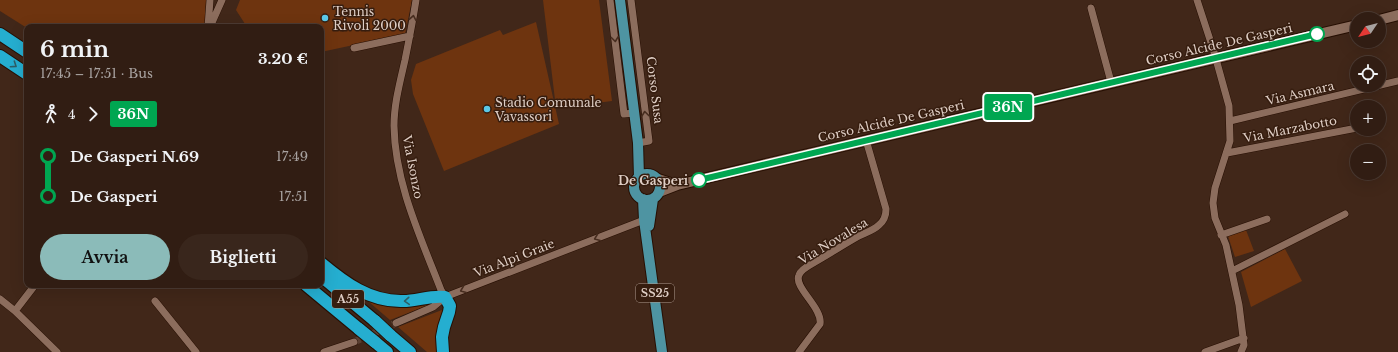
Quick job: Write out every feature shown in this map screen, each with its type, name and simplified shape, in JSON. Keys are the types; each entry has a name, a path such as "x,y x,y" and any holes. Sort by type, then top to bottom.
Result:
{"highway":[{"path":"0,34 24,50"},
{"path":"0,56 24,72"},
{"path":"324,265 344,282 358,291 374,297 402,302 437,296 445,297 450,306 450,312 442,337 443,352"},
{"name":"A55","path":"324,278 410,352"},
{"name":"A55","path":"310,288 382,348"}],"main road":[{"name":"Corso Susa","path":"620,0 618,20 624,32 629,113 638,143 653,177"},
{"name":"Corso Susa","path":"638,143 639,177"},
{"path":"639,177 644,174 653,177"},
{"name":"SS25","path":"639,177 635,183 634,189 637,195 652,197"},
{"name":"SS25","path":"653,177 660,186 652,197 644,220 648,236 662,352"},
{"name":"SS25","path":"648,236 652,197"}],"street":[{"path":"209,24 210,0"},
{"path":"210,24 222,0"},
{"name":"Via Isonzo","path":"416,0 396,105 394,125 395,143 400,174 406,197 445,297"},
{"name":"Corso Susa","path":"610,0 618,20 629,113"},
{"name":"Corso Susa","path":"631,0 649,141 638,143"},
{"path":"1197,0 1216,58 1229,106 1230,140 1215,188 1213,204 1215,218 1226,245 1240,306 1244,338 1244,344 1241,352"},
{"path":"1091,8 1111,82"},
{"path":"1386,19 1398,16"},
{"name":"Corso Alcide De Gasperi","path":"652,197 677,185 1350,27"},
{"path":"624,32 635,31"},
{"path":"354,48 410,36"},
{"name":"Via Asmara","path":"1230,121 1398,81"},
{"name":"Via Marzabotto","path":"1227,153 1350,129"},
{"name":"Via Novalesa","path":"799,352 820,324 821,320 811,301 799,285 799,275 806,268 858,236 878,226 885,218 886,209 866,140"},
{"path":"653,177 677,185"},
{"path":"1232,271 1345,214"},
{"path":"1221,235 1267,219"},
{"name":"Via Alpi Graie","path":"396,323 433,307 445,297 644,220"},
{"path":"15,311 33,288"},
{"path":"0,299 15,311 57,352"},
{"path":"155,301 196,352"},
{"path":"1205,352 1244,338"},
{"path":"324,352 354,342"}],"shaded area":[{"path":"0,0 206,0 205,24 24,24 24,26 0,11"},
{"name":"Tennis Rivoli 2000","path":"240,0 412,0 405,34 324,51 324,24 245,24 236,10"},
{"path":"543,0 599,0 612,101 556,108"},
{"name":"Stadio Comunale Vavassori","path":"536,22 559,124 444,171 413,94 411,80 416,64 500,30 503,35"},
{"path":"1246,230 1254,251 1235,257 1228,236"},
{"path":"1285,249 1302,281 1251,307 1241,272"},
{"path":"369,302 400,308 431,304 390,320"},
{"path":"447,308 438,352 427,352 398,327"}],"tunnel":[{"path":"354,342 396,323"}],"bus line":[{"name":"36N","path":"699,180 1317,34"}],"place":[{"name":"Tennis Rivoli 2000","path":"325,18"},
{"name":"Stadio Comunale Vavassori","path":"487,109"},
{"name":"De Gasperi","path":"699,180"}]}
